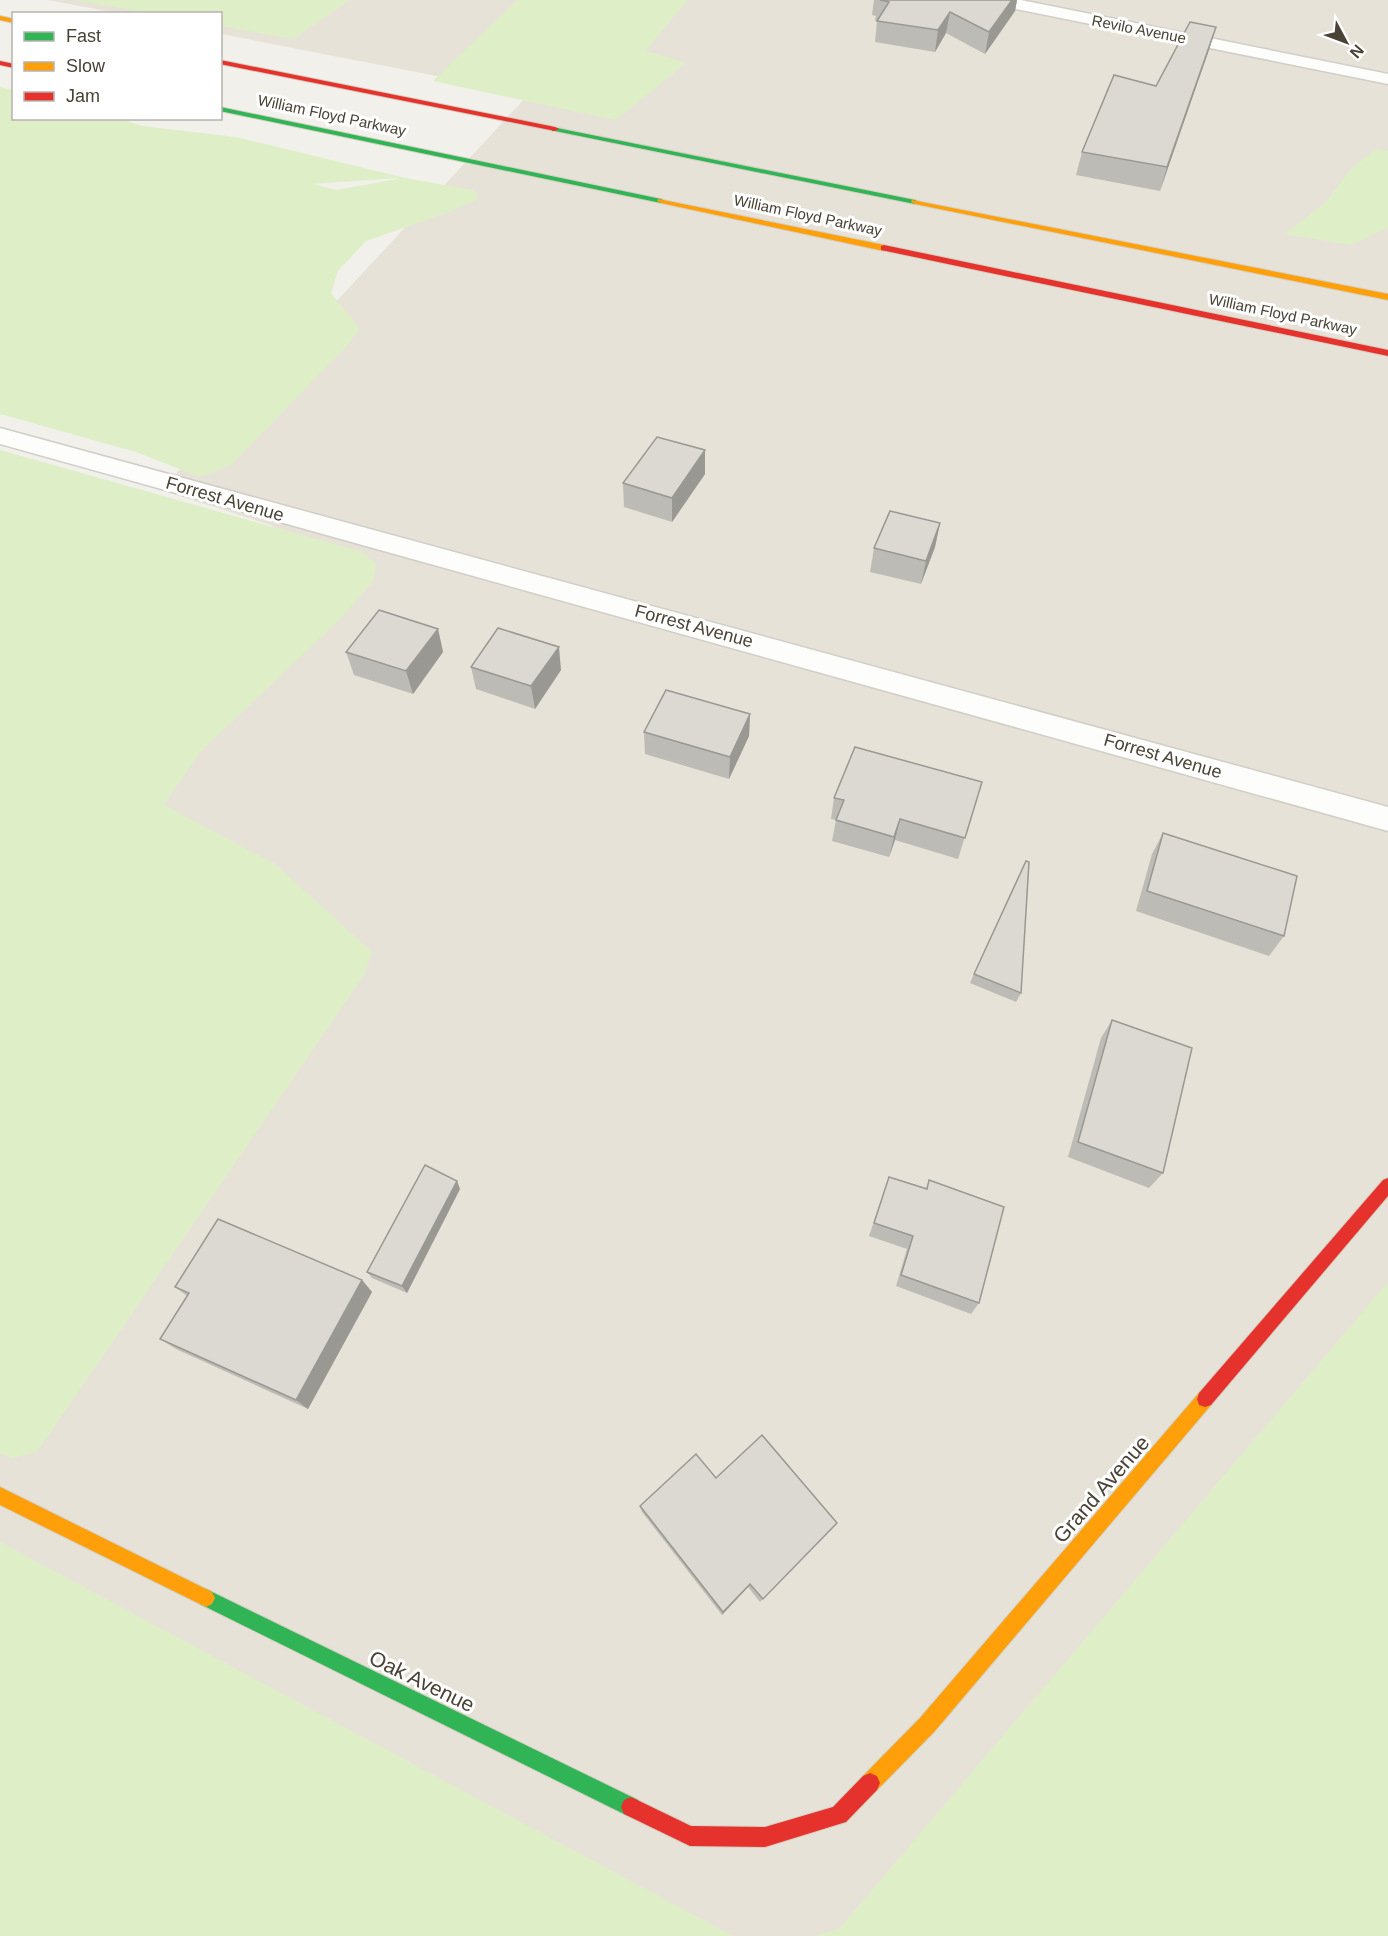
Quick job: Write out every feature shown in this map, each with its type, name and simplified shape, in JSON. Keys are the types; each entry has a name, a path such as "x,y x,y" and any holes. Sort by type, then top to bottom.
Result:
{"main road":[{"name":"William Floyd Parkway","path":"222,62 1388,297"},
{"name":"William Floyd Parkway","path":"222,109 1388,353"},
{"name":"Grand Avenue","path":"839,1815 927,1725 1388,1185"},
{"name":"Oak Avenue","path":"0,1496 690,1836 765,1837 839,1815"}],"street":[{"name":"Revilo Avenue","path":"996,0 1388,78"},
{"name":"Forrest Avenue","path":"0,436 1388,819"}],"shaded area":[{"path":"48,0 1388,0 1388,1296 875,1936 700,1936 0,1551 0,1154 36,799 274,526 161,490 529,94 222,34 222,12 112,12"}],"green space":[{"path":"74,0 350,0 293,39 222,26 222,12 144,12"},
{"path":"517,0 688,0 645,51 686,63 616,120 433,81"},
{"path":"0,87 12,90 12,120 126,120 142,126 236,137 405,178 473,190 479,198 452,211 366,241 338,271 331,293 360,329 344,349 231,465 200,477 136,452 0,414","holes":["397,178 336,190 313,184"]},
{"path":"1376,149 1388,151 1388,227 1352,245 1285,234 1325,203 1352,168"},
{"path":"0,450 362,552 376,564 373,581 343,616 200,752 164,805 275,864 372,952 364,975 37,1452 12,1458 0,1453"},
{"path":"1388,1282 1388,1936 814,1936 839,1929"},
{"path":"0,1542 733,1936 0,1936"}],"building":[{"path":"880,0 1012,0 989,32 950,12 938,30 877,21 889,2"},
{"path":"1190,22 1216,27 1167,167 1082,152 1114,75 1156,86"},
{"path":"657,437 705,450 672,498 623,483"},
{"path":"890,511 940,523 926,561 874,548"},
{"path":"379,610 438,629 406,671 346,652"},
{"path":"498,628 559,647 531,686 471,667"},
{"path":"666,690 750,714 730,757 644,732"},
{"path":"855,747 982,782 965,838 900,819 894,837 836,820 844,800 834,798"},
{"path":"1163,833 1297,876 1284,936 1147,891"},
{"path":"1026,861 1029,862 1021,993 974,974"},
{"path":"1112,1020 1192,1048 1163,1173 1078,1142"},
{"path":"425,1165 457,1181 402,1286 367,1272"},
{"path":"889,1177 927,1189 929,1180 1004,1207 979,1303 901,1275 913,1236 874,1223"},
{"path":"218,1219 362,1280 296,1400 160,1339 189,1293 175,1287"},
{"path":"762,1435 837,1523 763,1599 750,1584 723,1612 640,1506 696,1454 716,1478"}],"traffic: fast":[{"path":"222,109 661,201"},
{"path":"555,129 915,202"},
{"path":"206,1598 631,1807"}],"traffic: slow":[{"path":"0,18 12,21"},
{"path":"661,201 884,248"},
{"path":"915,202 1388,297"},
{"path":"870,1783 927,1725 1205,1399"},
{"path":"0,1496 206,1598"}],"traffic: jam":[{"path":"222,62 555,129"},
{"path":"0,63 12,66"},
{"path":"884,248 1388,353"},
{"path":"1205,1399 1388,1185"},
{"path":"631,1807 690,1836 765,1837 839,1815 870,1783"}]}
